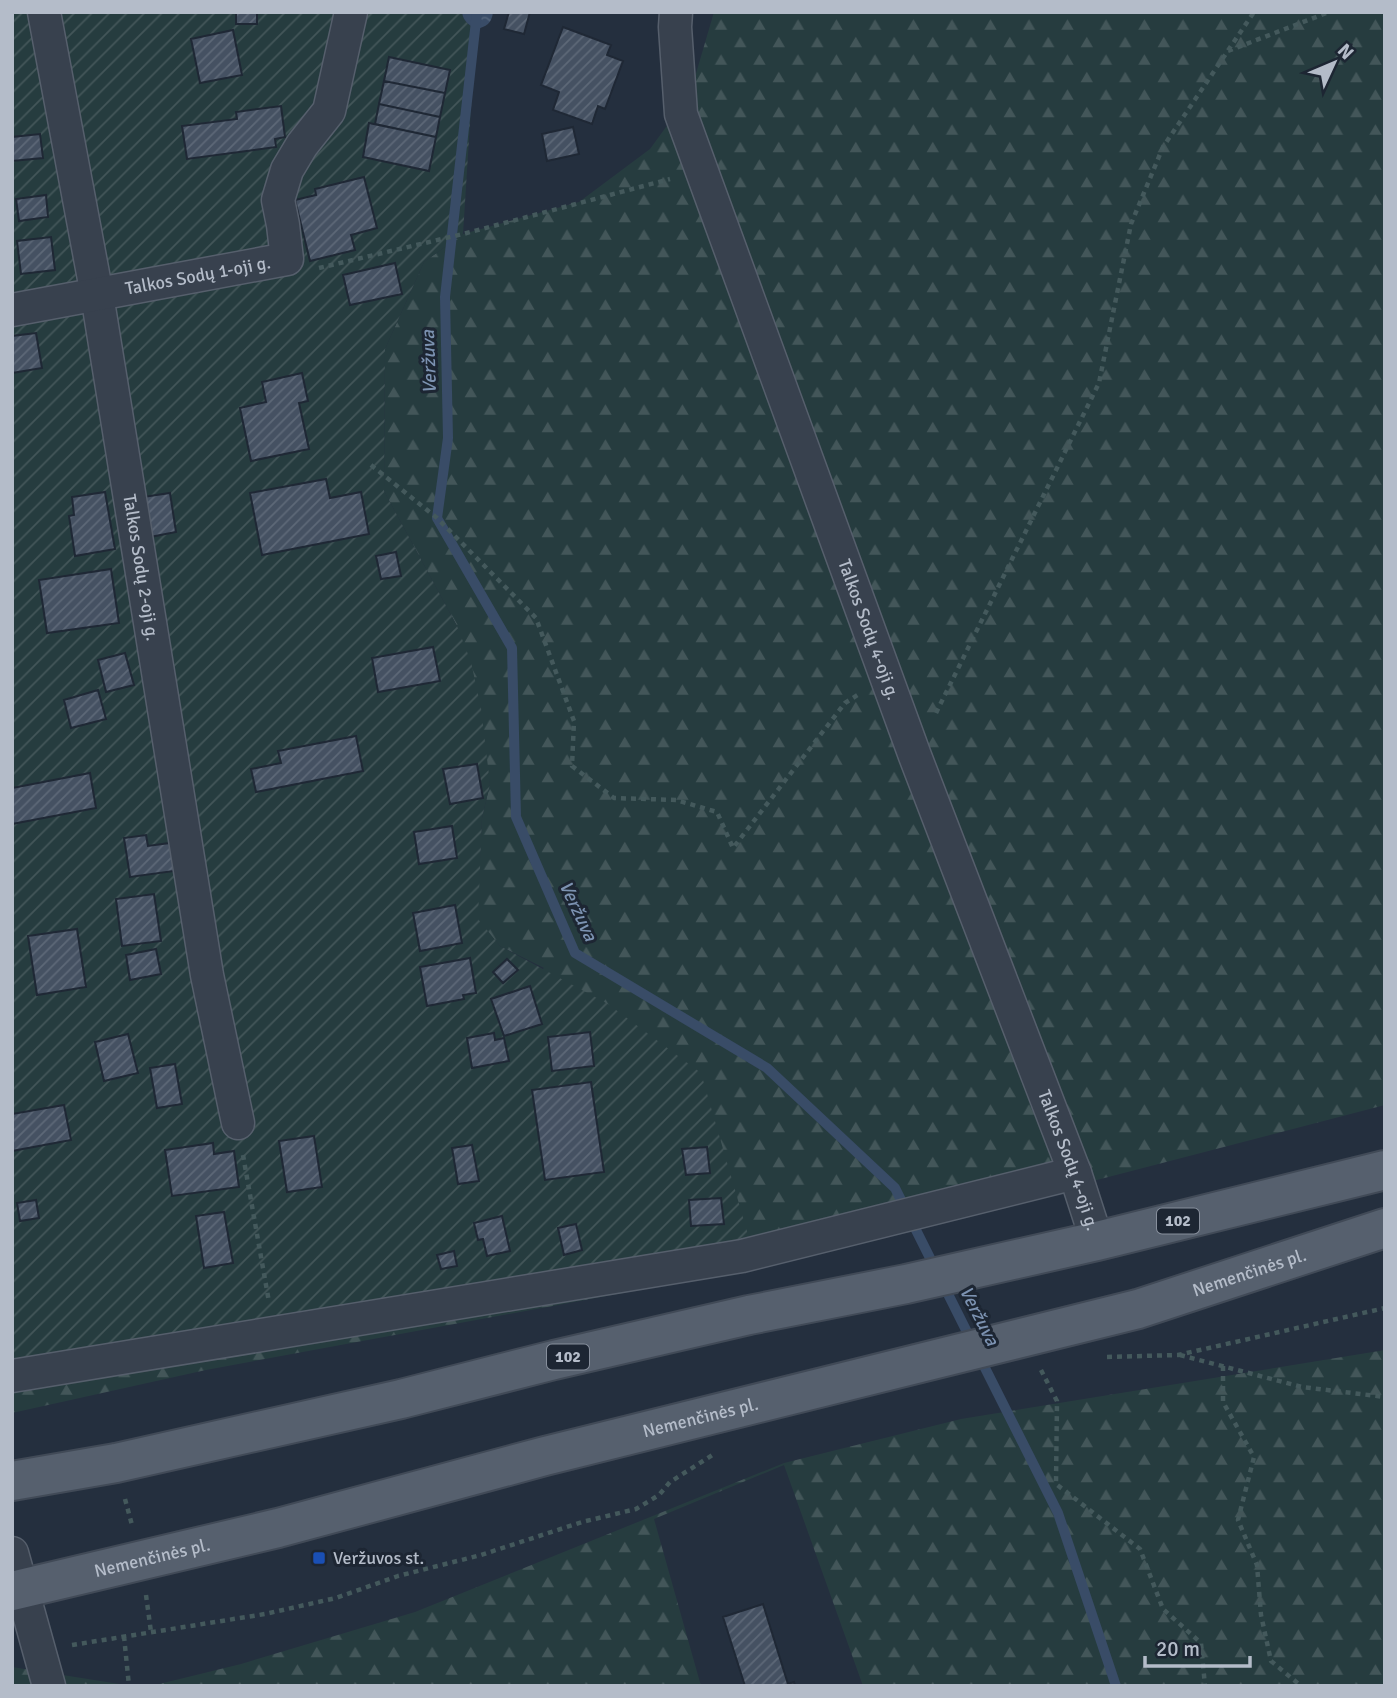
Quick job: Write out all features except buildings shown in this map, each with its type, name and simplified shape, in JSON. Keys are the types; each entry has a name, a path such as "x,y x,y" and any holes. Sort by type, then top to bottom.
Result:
{"main road":[{"name":"102","path":"12,1481 116,1463 230,1438 749,1315 906,1284 1097,1241 1385,1170"},
{"name":"Nemenčinės pl.","path":"17,1590 266,1531 558,1452 1138,1309 1385,1228"}],"street":[{"name":"Talkos Sodų 2-oji g.","path":"44,12 97,295 204,962 238,1123"},
{"name":"Talkos Sodų 1-oji g.","path":"12,310 287,259 278,200 292,162 329,111 351,12"},
{"name":"Talkos Sodų 4-oji g.","path":"676,12 681,114 886,678 1074,1173 1097,1241"},
{"path":"12,1376 742,1256 1074,1173"},
{"path":"12,1553 17,1590 40,1650 49,1686"}],"path":[{"path":"915,756 1099,383 1131,224 1163,147 1254,12"},
{"path":"1227,51 1329,12"},
{"path":"309,271 702,172"},
{"path":"372,465 438,518 536,618 575,721 572,765 614,798 676,800 717,812 733,848 845,703 886,678"},
{"path":"238,1123 274,1334"},
{"path":"1385,1308 1178,1355 1302,1387 1385,1397"},
{"path":"1036,1360 1057,1401 1056,1485 1140,1549 1163,1609 1201,1643 1205,1686"},
{"path":"1223,1366 1223,1402 1254,1457 1238,1520 1258,1565 1261,1615 1271,1661 1301,1686"},
{"path":"40,1650 265,1614 336,1598 398,1576 481,1555 582,1522 636,1508 659,1496 670,1482 722,1450"},
{"path":"124,1636 129,1686"}],"green space":[{"path":"12,12 462,12 465,20 476,29 463,234 424,262 385,349 384,491 457,626 471,662 481,708 490,784 482,818 478,919 500,946 608,1004 701,1073 749,1238 12,1365"},
{"path":"714,12 1385,12 1385,1105 763,1267 206,1370 12,1413 12,1365 544,968 500,946 477,919 482,818 490,784 457,626 384,491 385,349 424,262 463,234 579,202 650,149 690,94"},
{"path":"1385,1350 1385,1686 863,1686 784,1465 654,1519 701,1686 151,1686 241,1664 415,1612 784,1463 961,1419"},
{"path":"12,1667 132,1686 12,1686"}],"water":[{"path":"462,12 493,12 488,24 476,29 465,20"}],"waterway":[{"name":"Veržuva","path":"477,12 445,297 448,438 437,518 512,648 516,817 575,953 767,1068 895,1188 936,1270"},
{"name":"Veržuva","path":"943,1284 972,1342"},
{"name":"Veržuva","path":"979,1356 1058,1513 1116,1686"}],"place":[{"name":"Veržuvos st.","path":"319,1558"}]}
